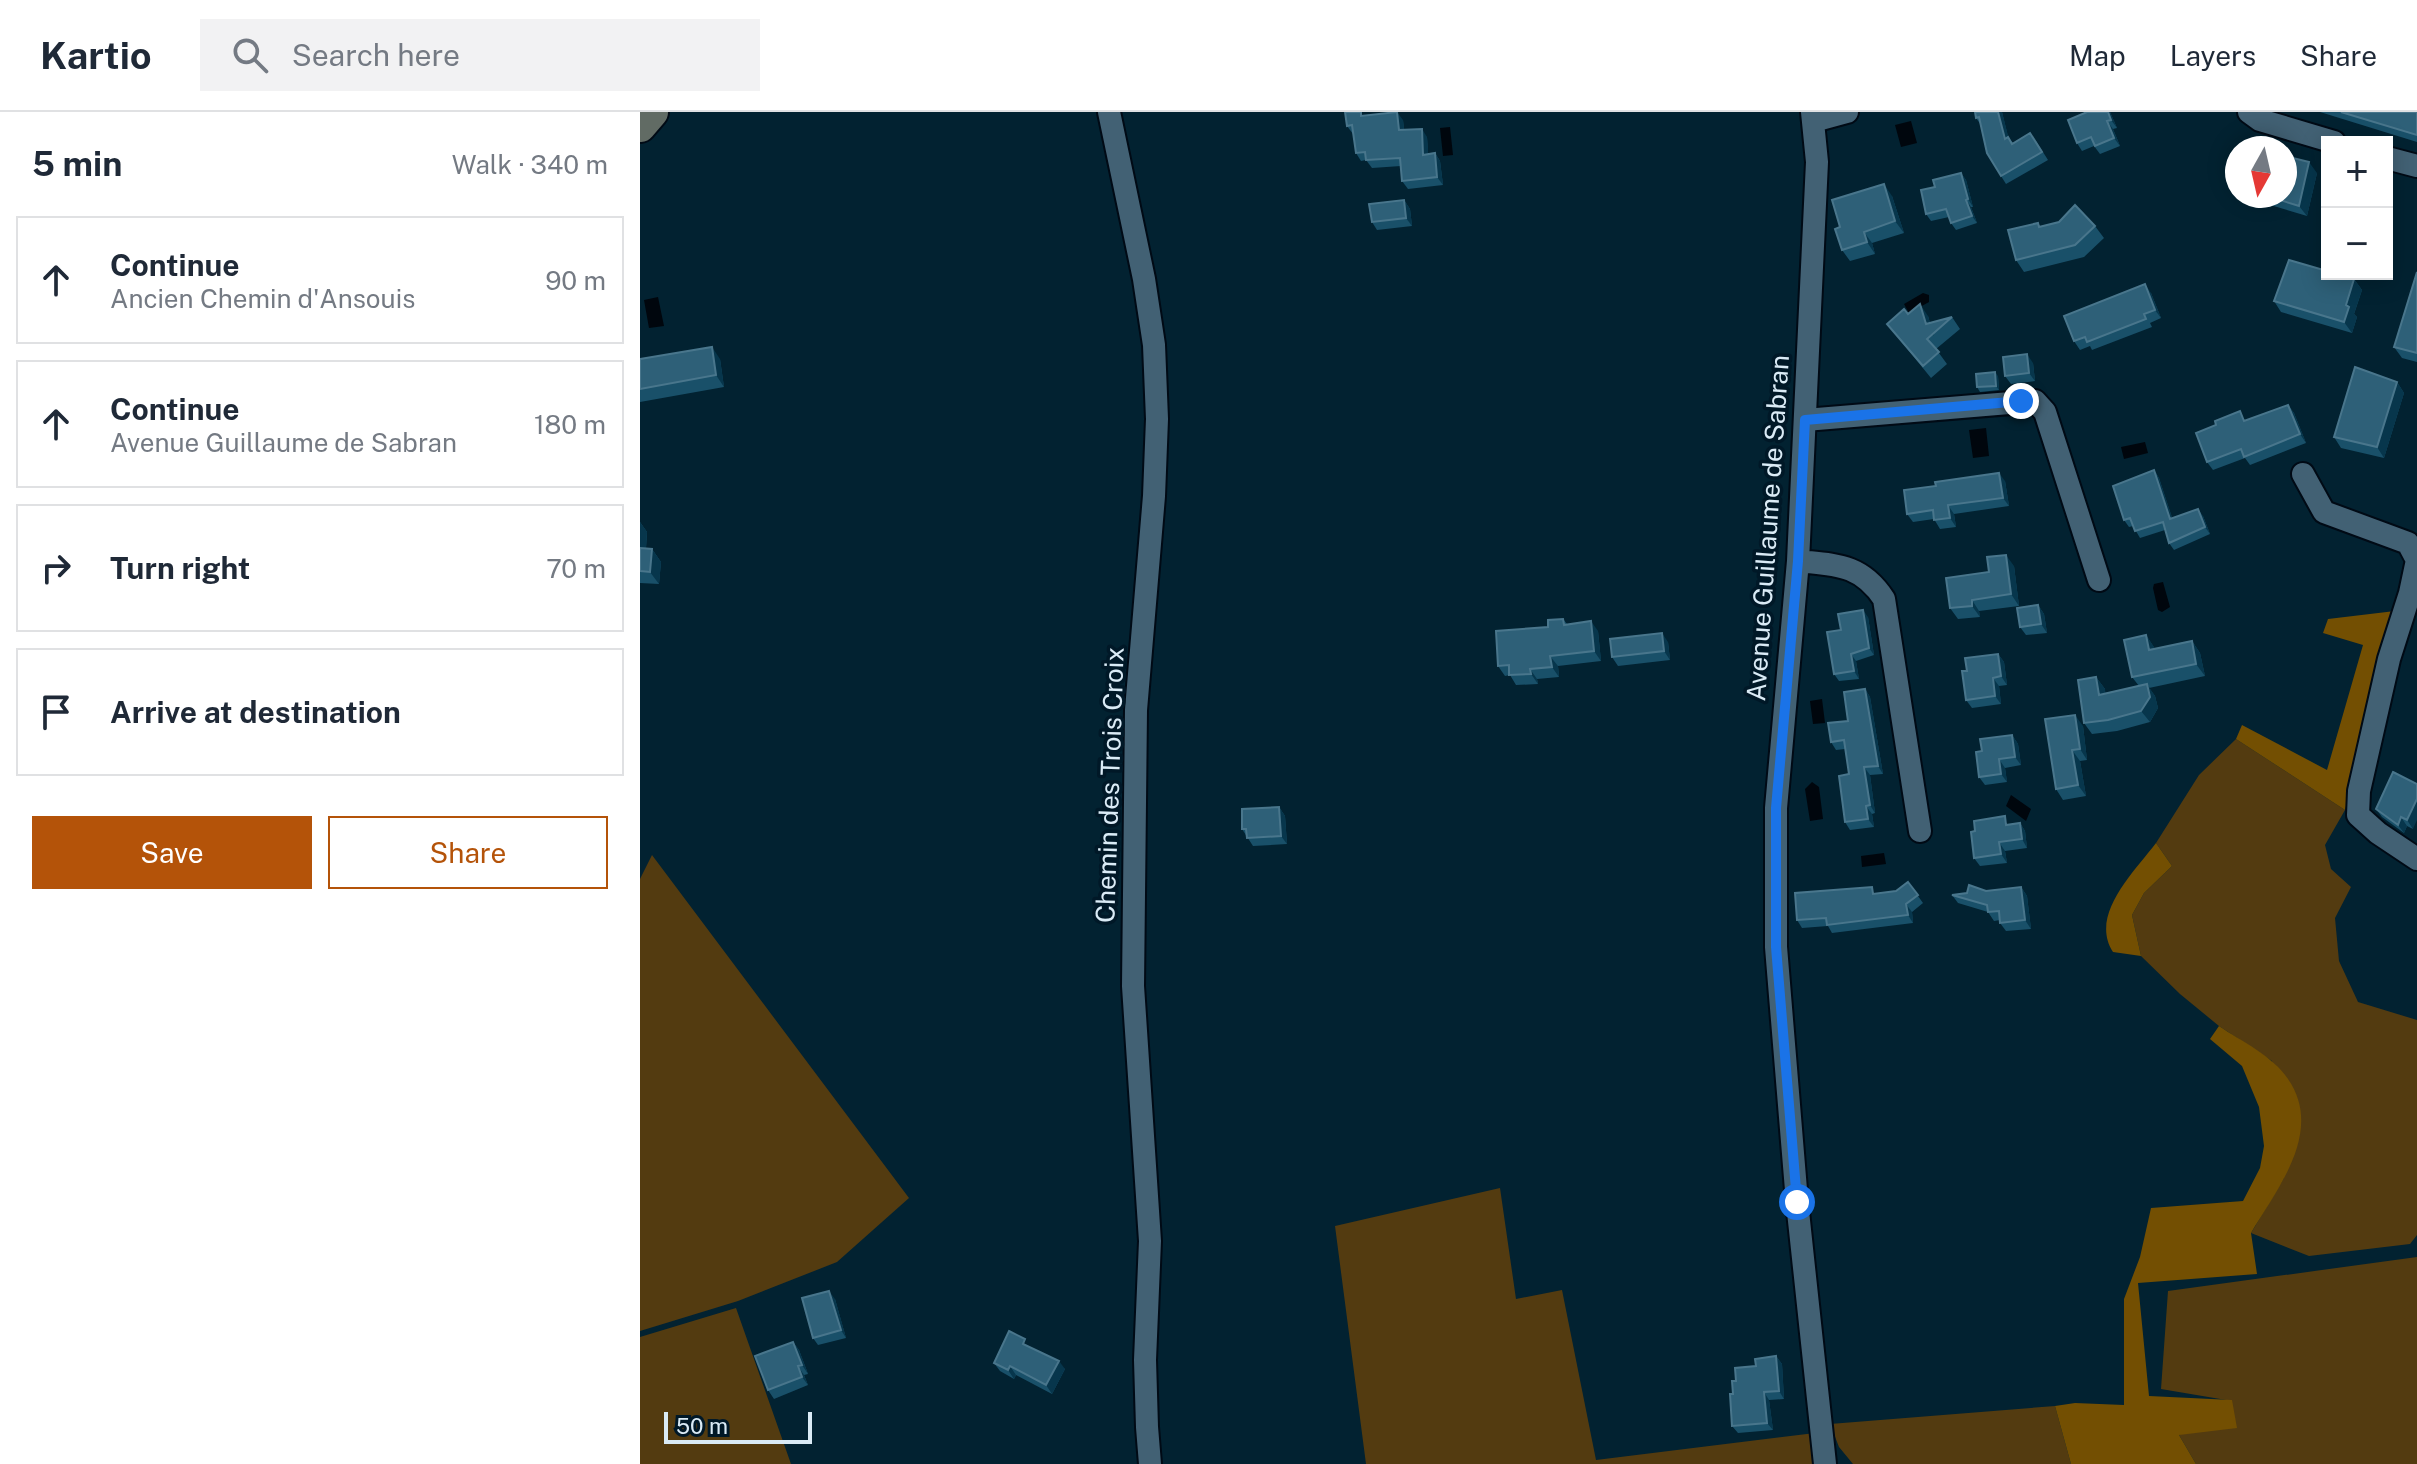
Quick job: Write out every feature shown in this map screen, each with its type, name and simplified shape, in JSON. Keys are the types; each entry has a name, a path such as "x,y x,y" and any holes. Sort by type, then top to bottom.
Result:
{"main road":[{"path":"640,126 652,112"}],"street":[{"name":"Chemin des Trois Croix","path":"1109,112 1144,279 1154,345 1157,419 1154,496 1136,710 1133,970 1150,1241 1145,1360 1150,1464"},
{"path":"1813,116 1847,112"},
{"path":"2249,112 2260,120 2321,138"},
{"name":"Avenue Guillaume de Sabran","path":"1813,116 1817,162 1798,561 1776,808 1776,947 1797,1202 1825,1464"},
{"path":"2393,160 2417,166"},
{"path":"1805,420 2035,401 2045,412 2099,580"},
{"path":"2303,474 2324,512 2408,543 2417,560 2389,659 2359,791 2358,815 2378,833 2417,859"},
{"path":"1798,561 1841,565 1856,571 1875,584 1884,599 1920,831"}],"shaded area":[{"path":"1911,121 1917,143 1901,147 1895,125"},
{"path":"1450,127 1453,155 1443,156 1440,128"},
{"path":"1923,293 1929,295 1929,302 1909,313 1904,304"},
{"path":"658,297 664,326 649,328 644,300"},
{"path":"1986,428 1989,456 1973,458 1969,430"},
{"path":"2145,442 2148,453 2124,459 2121,447"},
{"path":"2163,582 2170,607 2162,612 2158,610 2153,588 2154,584"},
{"path":"2395,611 2345,810 2236,739 2242,725 2327,770 2363,645 2323,633 2328,619"},
{"path":"1822,699 1825,723 1813,724 1810,701"},
{"path":"2236,739 2345,810 2325,845 2331,869 2351,887 2335,918 2339,961 2358,1002 2417,1020 2417,1235 2410,1244 2309,1256 2251,1233 2284,1178 2272,1061 2219,1026 2141,956 2132,915 2144,893 2172,866 2156,843 2199,775"},
{"path":"1812,782 1819,787 1823,819 1810,821 1805,789"},
{"path":"2011,795 2031,809 2026,821 2006,806"},
{"path":"2156,843 2172,866 2144,893 2132,915 2141,956 2113,952 2107,938 2106,923 2110,909 2126,880"},
{"path":"1884,853 1886,864 1862,867 1861,856"},
{"path":"652,855 909,1198 837,1262 738,1301 640,1331 640,879"},
{"path":"2219,1026 2282,1071 2298,1099 2301,1119 2293,1159 2251,1233 2257,1274 2138,1283 2149,1396 2232,1400 2237,1428 2179,1435 2196,1464 2071,1464 2055,1406 2075,1403 2124,1405 2124,1299 2140,1257 2151,1208 2243,1201 2260,1168 2264,1146 2259,1107 2242,1066 2210,1039"},
{"path":"1500,1188 1516,1299 1562,1290 1596,1460 1815,1433 1817,1464 1366,1464 1335,1226"},
{"path":"2417,1257 2417,1464 2196,1464 2179,1435 2232,1401 2161,1389 2168,1291"},
{"path":"736,1308 791,1464 640,1464 640,1337"},
{"path":"2055,1406 2071,1464 1853,1464 1839,1447 1830,1424"}],"building":[{"path":"1345,112 1361,112 1361,116 1397,112 1399,130 1422,129 1423,155 1435,153 1437,177 1402,181 1400,158 1366,160 1365,152 1356,153 1352,125 1347,126"},
{"path":"1975,112 1998,112 2005,139 2008,137 2012,144 2030,133 2042,152 2001,176 1987,153 1979,117 1976,118"},
{"path":"2087,112 2108,112 2111,120 2107,121 2114,138 2095,146 2091,137 2077,143 2068,120"},
{"path":"2341,112 2417,112 2417,135"},
{"path":"2297,159 2309,162 2297,205"},
{"path":"1961,173 1972,216 1951,223 1946,209 1926,214 1921,190 1935,187 1933,180"},
{"path":"1884,184 1895,221 1864,232 1867,242 1842,250 1835,229 1840,227 1832,200"},
{"path":"1404,200 1406,218 1372,222 1369,204"},
{"path":"2075,205 2095,226 2075,245 2016,260 2008,230 2059,222"},
{"path":"2289,260 2321,269 2321,280 2354,280 2344,322 2274,301"},
{"path":"2417,272 2417,353 2394,347"},
{"path":"2145,284 2155,310 2144,314 2146,319 2087,342 2085,337 2074,341 2064,316"},
{"path":"1920,304 1926,324 1952,317 1927,339 1939,352 1923,366 1887,324 1904,309 1908,314"},
{"path":"712,347 716,375 640,389 640,359"},
{"path":"2027,354 2029,373 2005,376 2003,357"},
{"path":"2355,367 2397,382 2377,447 2334,437"},
{"path":"1995,372 1996,386 1977,387 1976,374"},
{"path":"2288,405 2300,434 2244,457 2241,449 2207,462 2196,433 2240,411 2244,421"},
{"path":"2154,470 2170,519 2198,509 2205,527 2169,543 2163,522 2135,531 2130,518 2124,520 2113,486"},
{"path":"1999,473 2003,498 1948,505 1950,518 1934,520 1933,510 1907,514 1904,490 1936,486 1935,482"},
{"path":"640,548 652,549 650,572 640,571"},
{"path":"2006,555 2011,594 1972,600 1972,606 1950,608 1946,578 1989,572 1987,557"},
{"path":"2038,605 2041,624 2020,627 2017,608"},
{"path":"1863,610 1869,648 1851,654 1854,671 1834,674 1827,632 1841,630 1838,614"},
{"path":"1563,619 1564,625 1591,621 1594,651 1550,656 1552,667 1530,669 1531,674 1509,675 1509,665 1498,666 1496,631 1548,627 1548,620"},
{"path":"1662,633 1664,651 1612,657 1610,639"},
{"path":"2146,635 2149,650 2192,641 2196,664 2132,677 2124,640"},
{"path":"1998,654 2001,676 1993,678 1995,696 1966,700 1962,671 1967,671 1965,658"},
{"path":"2096,677 2099,695 2147,684 2150,697 2141,711 2084,723 2078,680"},
{"path":"1865,689 1878,766 1864,767 1870,805 1866,806 1868,819 1845,822 1839,776 1849,774 1844,740 1831,742 1828,723 1848,721 1844,692"},
{"path":"2075,715 2080,749 2072,750 2078,785 2056,789 2045,719"},
{"path":"2012,735 2015,757 1999,759 2001,774 1979,777 1976,752 1982,751 1980,739"},
{"path":"2393,772 2417,784 2417,799 2407,820 2401,817 2398,825 2376,809"},
{"path":"1279,807 1281,836 1247,838 1246,829 1242,829 1242,809"},
{"path":"2005,816 2006,825 2020,823 2022,839 1999,842 2001,854 1974,858 1971,832 1975,831 1974,821"},
{"path":"1908,882 1918,895 1906,904 1908,915 1827,925 1826,918 1797,920 1795,893 1872,887 1873,894 1896,891"},
{"path":"1969,885 1986,891 2021,887 2025,920 2000,923 1999,911 1988,912 1987,905 1952,895 1967,893"},
{"path":"829,1291 841,1330 813,1338 802,1298"},
{"path":"1009,1331 1025,1339 1023,1344 1059,1361 1046,1385 1010,1366 1008,1370 994,1363"},
{"path":"793,1342 802,1365 798,1366 802,1377 768,1390 755,1356"},
{"path":"1776,1356 1779,1391 1764,1392 1767,1423 1732,1426 1730,1394 1733,1394 1732,1381 1736,1381 1735,1368 1756,1366 1755,1359"}],"route":[{"path":"1797,1202 1776,947 1776,808 1798,561 1805,420 2021,401"}]}
